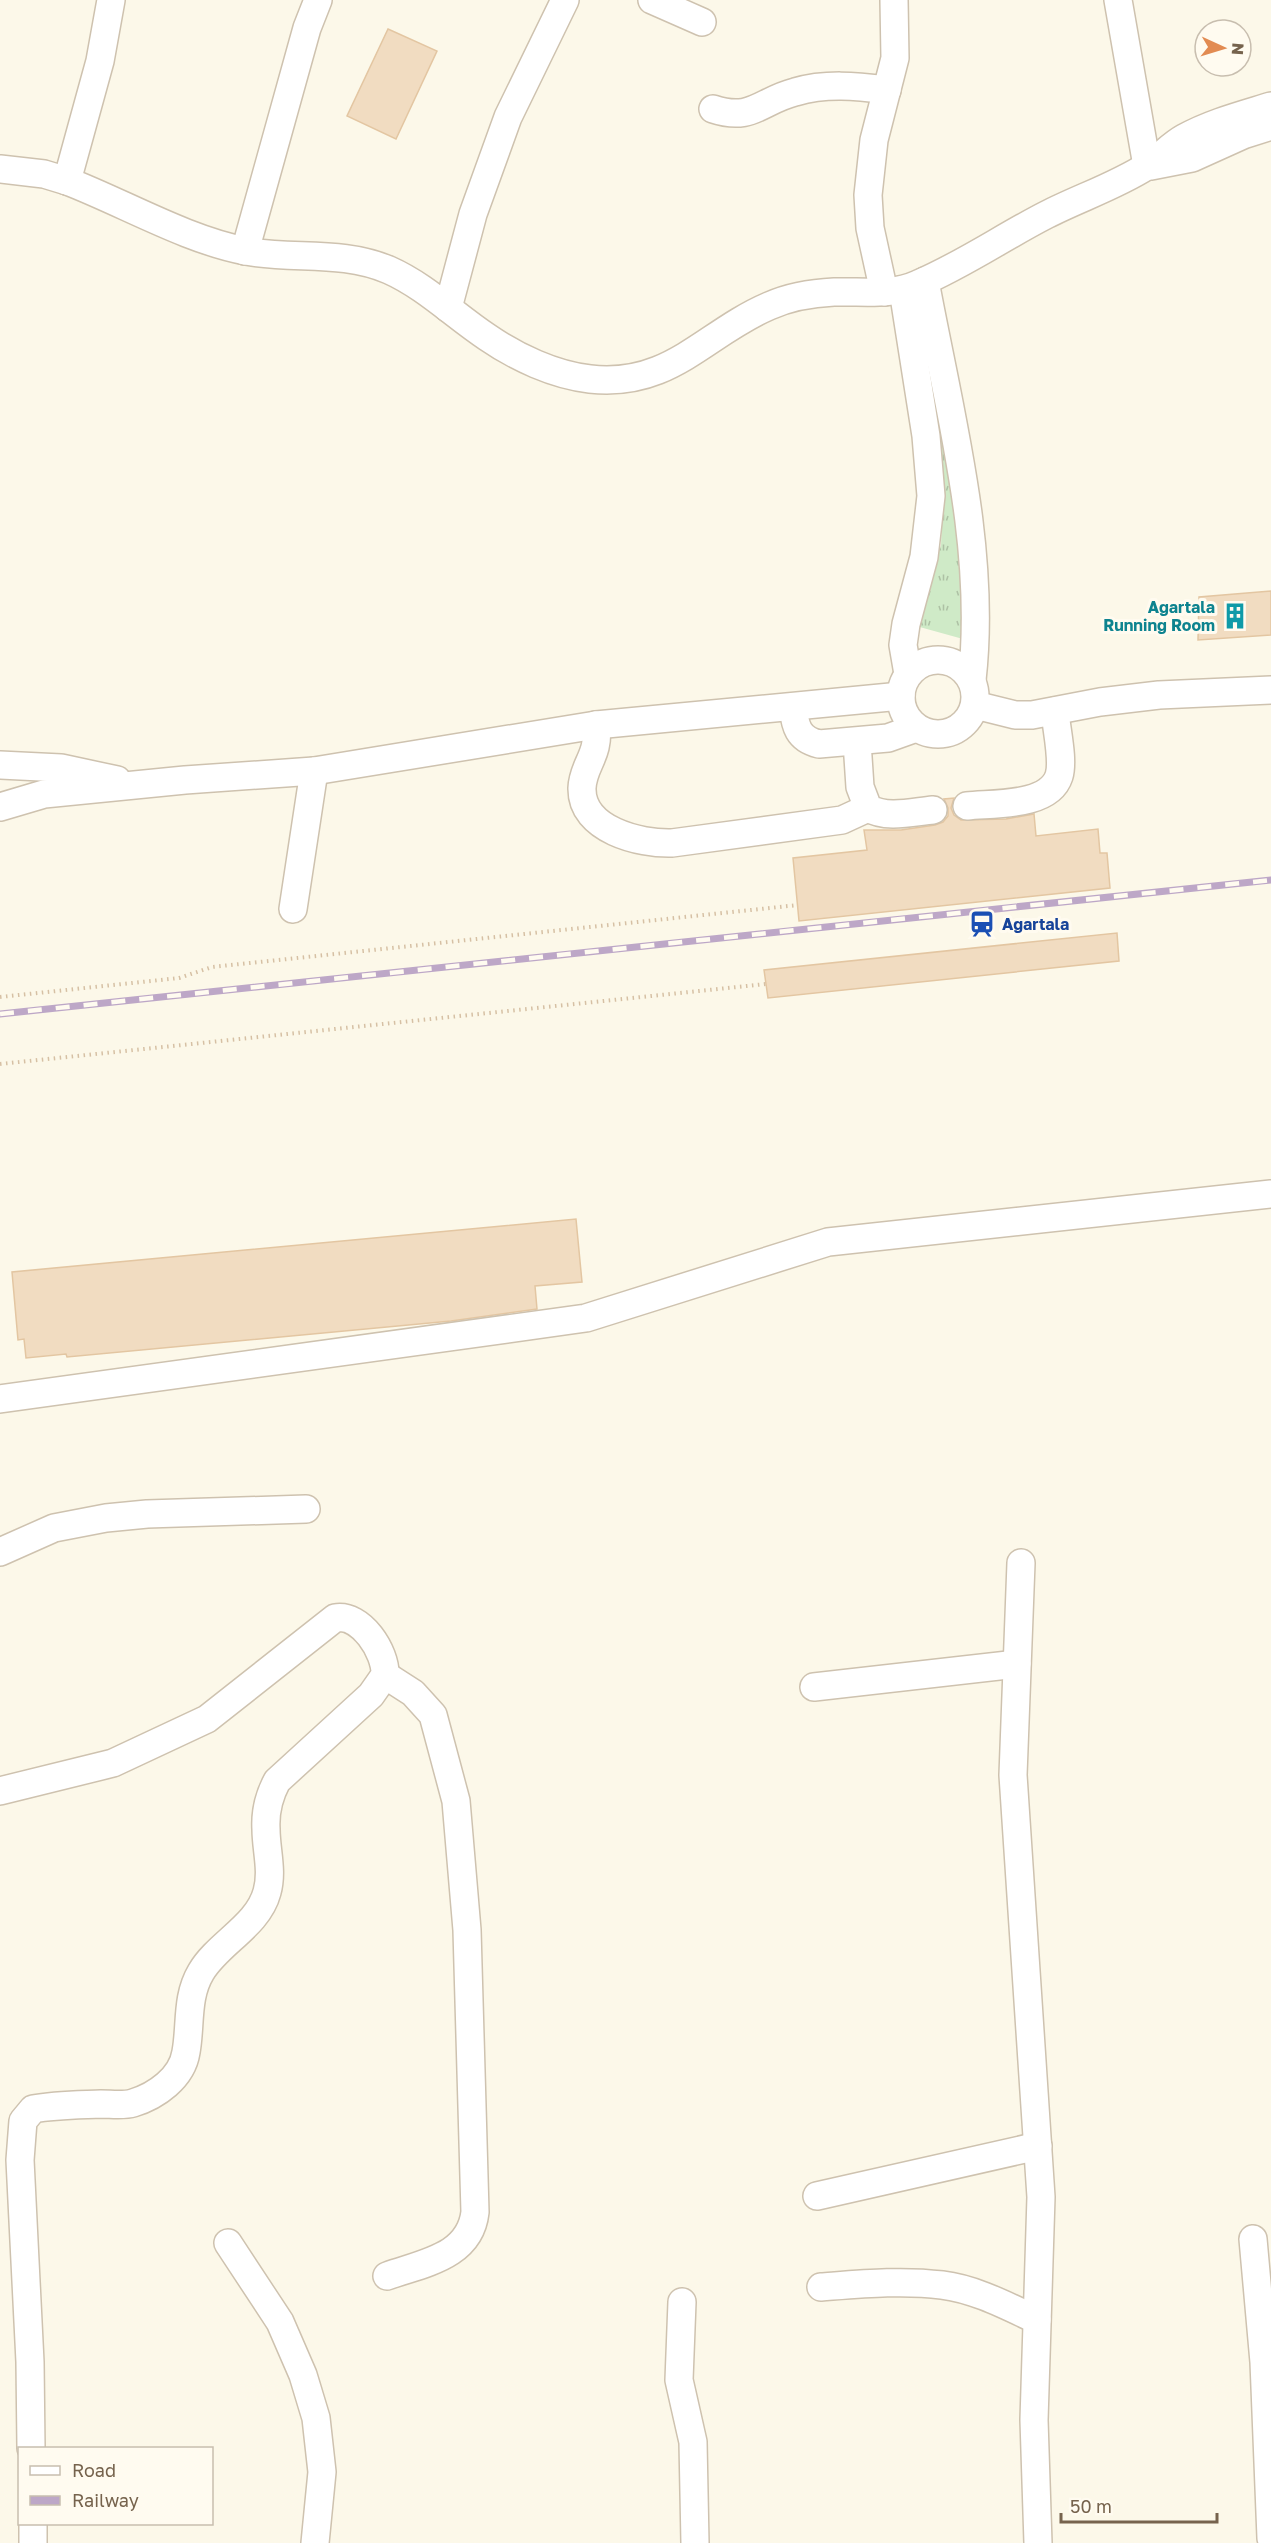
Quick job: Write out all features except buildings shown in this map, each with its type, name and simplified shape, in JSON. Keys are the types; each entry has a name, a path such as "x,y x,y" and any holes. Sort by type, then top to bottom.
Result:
{"street":[{"path":"67,181 100,61 111,0"},
{"path":"244,251 307,28 318,0"},
{"path":"448,308 473,214 508,117 565,0"},
{"path":"652,0 702,22"},
{"path":"894,0 895,58 874,140 868,195 870,228 904,288 962,479 971,542 976,619 974,693 970,717 962,727 939,735 916,728 908,719 903,708 905,685 903,645 906,624 924,557 931,496 926,436 904,288"},
{"path":"1118,0 1147,166"},
{"path":"713,109 730,114 746,114 794,92 828,86 848,85 887,90"},
{"path":"0,169 45,174 67,181 212,242 244,251 341,256 366,261 392,271 448,308 487,338 530,361 552,370 588,379 616,380 645,376 669,366 770,305 800,296 830,292 904,288 1147,166 1183,138 1237,116 1271,106"},
{"path":"1147,166 1192,158 1243,135 1271,126"},
{"path":"0,807 44,794 314,771 596,725 793,707 905,685 918,665 930,660 942,659 954,662 965,670 974,693 1015,715 1159,695 1271,690"},
{"path":"793,707 795,724 800,734 808,741 834,744 857,742 888,738 916,728"},
{"path":"967,806 1034,799 1045,795 1055,785 1060,762 1054,711"},
{"path":"596,725 596,751 584,776 584,802 589,812 598,820 629,838 654,844 672,843 842,820 868,808"},
{"path":"857,742 860,787 863,800 868,808 877,813 889,814 933,810"},
{"path":"0,765 61,768 96,774 135,785"},
{"path":"293,909 314,771"},
{"path":"0,1399 586,1318 828,1242 1271,1194"},
{"path":"0,1552 54,1528 105,1518 147,1514 306,1509"},
{"path":"1021,1563 1013,1775 1041,2197 1034,2420 1038,2543"},
{"path":"0,1791 113,1763 207,1719 335,1618 346,1617 362,1626 382,1657 385,1675 371,1695 277,1781 268,1798 265,1827 270,1871 267,1894 258,1912 202,1970 193,1989 182,2066 167,2084 151,2095 131,2104 54,2105 33,2109 23,2121 12,2243 31,2447"},
{"path":"814,1687 1017,1664"},
{"path":"385,1675 413,1694 433,1715 456,1801 467,1930 476,2212 474,2228 459,2246 447,2254 387,2276"},
{"path":"817,2196 1038,2146"},
{"path":"1253,2239 1264,2362 1271,2538"},
{"path":"228,2243 280,2322 303,2375 316,2418 322,2472 315,2543"},
{"path":"821,2287 878,2283 942,2285 989,2299 1037,2320"},
{"path":"682,2302 679,2380 693,2442 695,2543"},
{"path":"33,2525 33,2543"}],"path":[{"path":"0,998 179,978 212,966 798,905"},
{"path":"0,1064 766,984"}],"green space":[{"path":"915,305 949,462 959,551 963,639 916,626 941,545 943,505"}],"railway":[{"path":"0,1014 1271,880"}],"place":[{"name":"Agartala Running Room","path":"1235,616"},
{"name":"Agartala","path":"982,924"}]}
